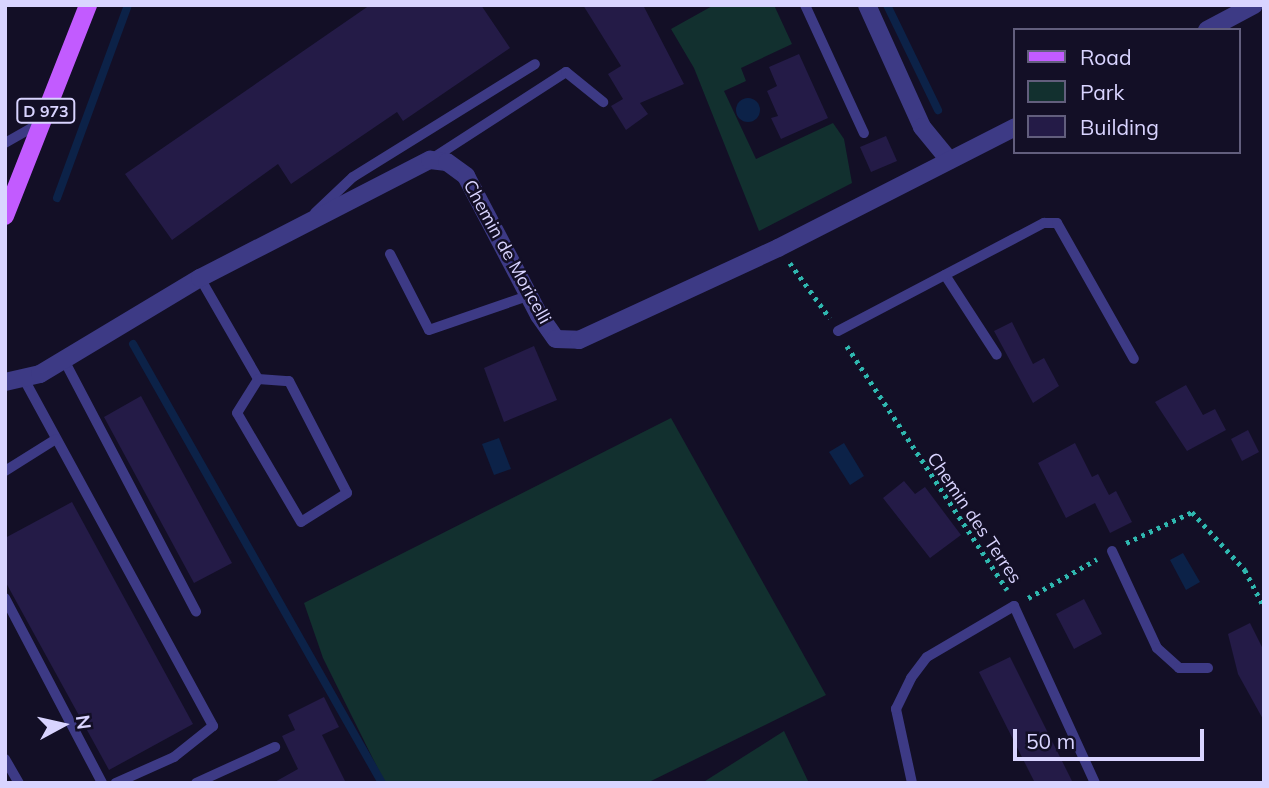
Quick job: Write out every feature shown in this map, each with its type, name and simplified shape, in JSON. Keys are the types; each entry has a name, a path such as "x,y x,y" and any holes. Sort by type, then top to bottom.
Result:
{"main road":[{"name":"D 973","path":"5,216 88,5"}],"street":[{"path":"867,5 922,127 949,160"},
{"path":"1211,28 1254,5"},
{"name":"Chemin de Moricelli","path":"430,160 447,162 466,176 528,296 556,339 579,340 778,248 1014,128"},
{"path":"5,383 25,381 200,278 430,160"}],"lane":[{"path":"805,5 864,133"},
{"path":"304,223 353,177 535,64"},
{"path":"430,160 566,72 603,102"},
{"path":"5,143 42,122"},
{"path":"838,331 1044,223 1057,223 1134,359"},
{"path":"390,254 429,330 528,296"},
{"path":"944,275 997,355"},
{"path":"200,278 258,379"},
{"path":"64,360 196,611"},
{"path":"258,379 289,382 346,493 301,523 237,413 258,379"},
{"path":"25,381 213,726 174,757 116,783"},
{"path":"5,471 56,439"},
{"path":"1112,551 1157,648 1180,668 1208,668"},
{"path":"5,598 102,783"},
{"path":"912,783 896,709 911,678 927,657 1014,606 1095,783"},
{"path":"196,783 275,747"},
{"path":"5,759 19,783"}],"path":[{"name":"Chemin des Terres","path":"778,248 838,331 1014,606 1112,551 1192,512 1245,570 1264,607"}],"green space":[{"path":"714,5 774,5 792,44 741,68 746,81 724,91 756,159 833,123 844,139 852,183 759,231 694,68 671,29"},
{"path":"671,418 826,695 647,783 385,783 323,658 304,603"},
{"path":"784,731 809,783 702,783"}],"water":[{"path":"748,98 757,101 760,110 757,119 748,122 739,119 736,110 739,101"},
{"path":"499,438 511,469 494,475 482,444"},
{"path":"844,443 864,476 850,485 829,452"},
{"path":"1183,553 1200,582 1186,590 1170,560"}],"building":[{"path":"370,5 481,5 510,48 403,121 397,112 291,184 278,164 172,240 125,174"},
{"path":"583,5 643,5 684,84 640,103 648,114 626,130 611,106 623,99 608,74 621,66"},
{"path":"799,54 828,118 781,139 771,118 778,116 767,91 777,86 769,67"},
{"path":"886,136 897,161 871,172 860,147"},
{"path":"1012,322 1033,364 1044,358 1059,386 1033,403 994,331"},
{"path":"534,346 557,400 504,422 484,368"},
{"path":"1186,385 1203,415 1215,409 1226,430 1187,451 1155,402"},
{"path":"141,396 232,563 194,583 104,417"},
{"path":"1248,430 1259,452 1242,461 1231,439"},
{"path":"1075,443 1092,477 1098,474 1109,495 1116,491 1132,522 1110,533 1095,503 1066,518 1038,463"},
{"path":"904,481 915,494 925,487 961,535 930,558 883,498"},
{"path":"72,502 193,724 109,770 5,581 5,538"},
{"path":"1084,599 1102,634 1074,649 1056,614"},
{"path":"1250,623 1264,651 1264,721 1238,674 1228,634"},
{"path":"1010,657 1073,783 1035,783 979,672"},
{"path":"324,697 339,727 322,735 346,783 273,783 298,769 282,736 295,730 288,715"}],"waterway":[{"path":"57,198 128,5"},
{"path":"887,5 938,110"},
{"path":"133,344 382,783"}]}
